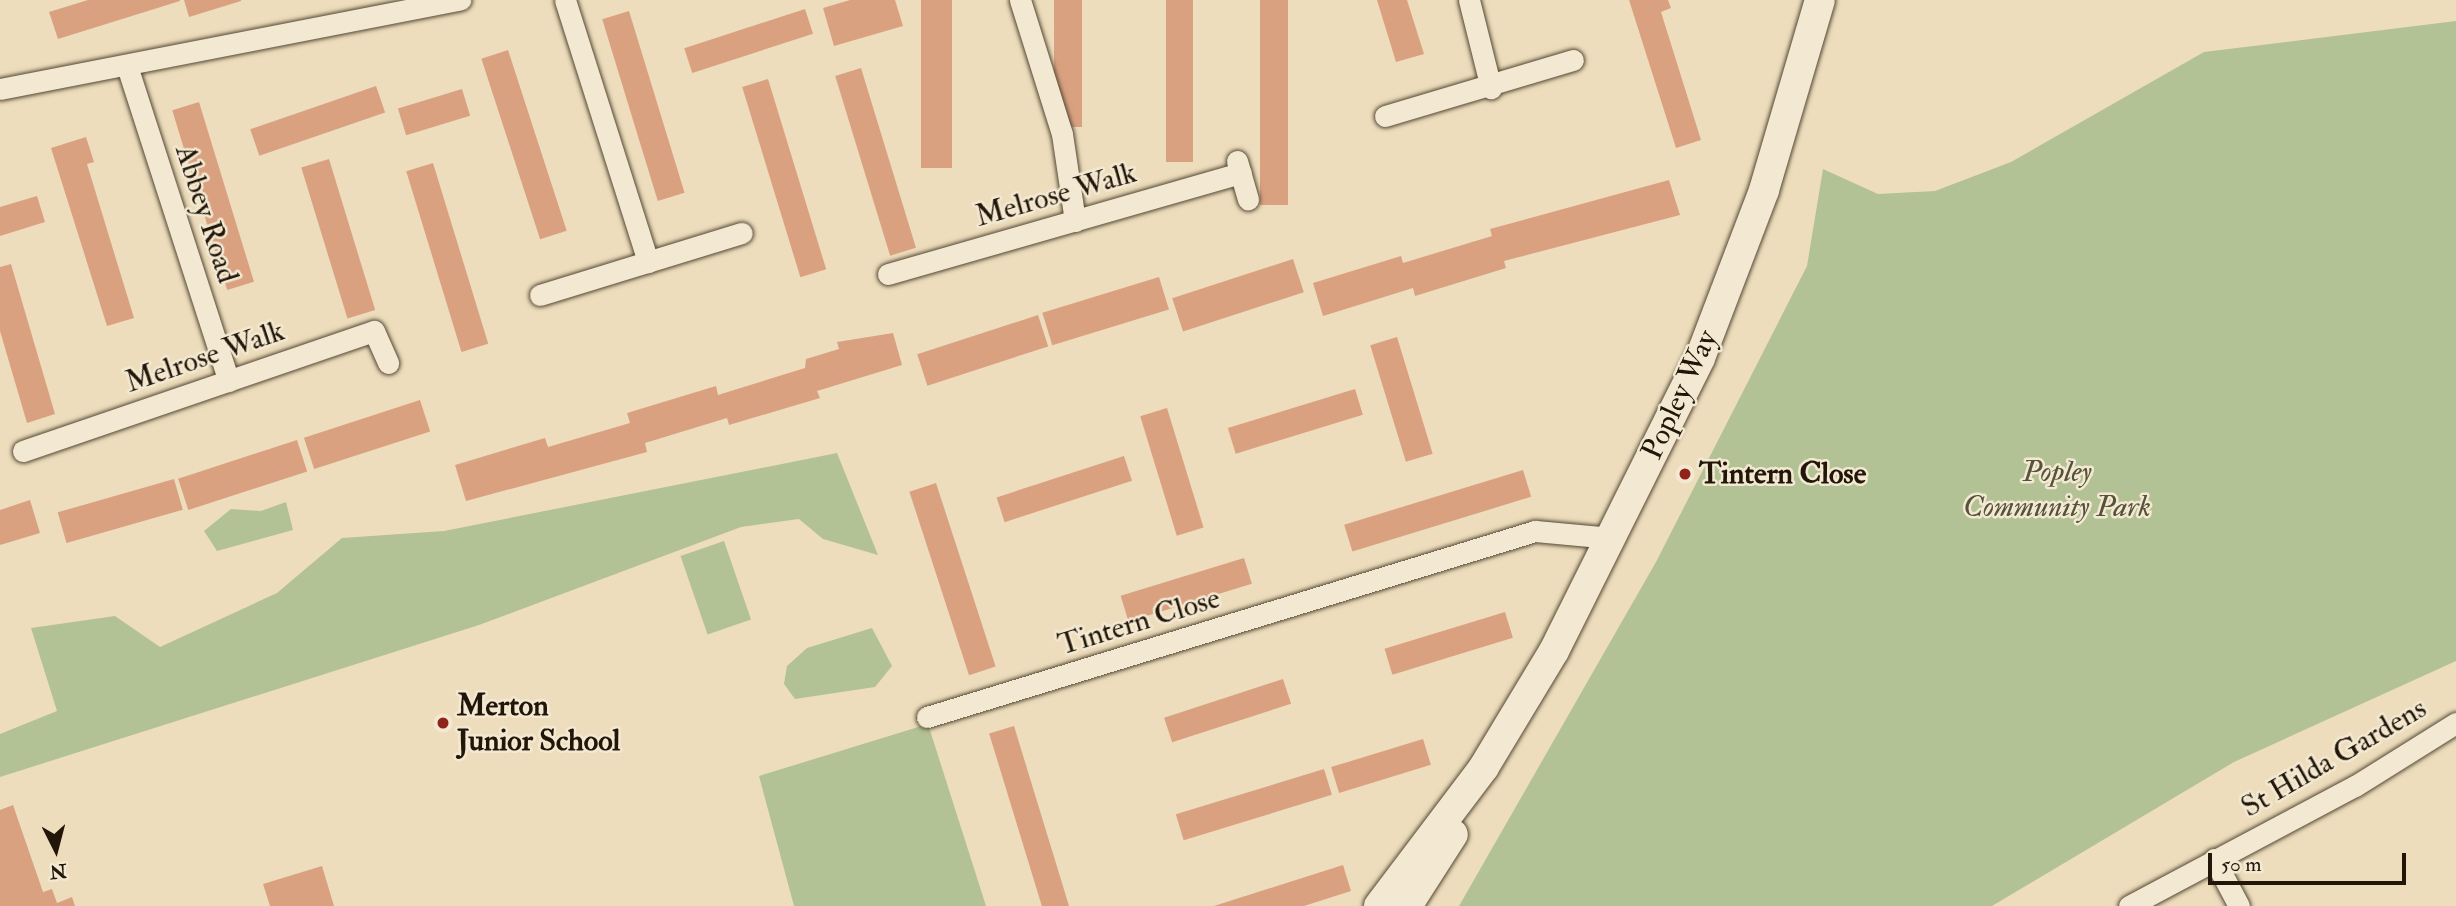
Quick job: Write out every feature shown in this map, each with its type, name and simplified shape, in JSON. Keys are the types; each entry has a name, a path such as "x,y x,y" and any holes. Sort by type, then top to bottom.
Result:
{"street":[{"path":"0,89 127,66 416,4 460,0"},
{"path":"565,0 648,262"},
{"path":"1020,0 1062,134 1075,221"},
{"path":"1469,0 1491,88"},
{"name":"Popley Way","path":"1407,906 1454,833 1485,767 1612,538 1710,332 1780,142 1820,0"},
{"path":"1385,116 1491,88 1573,60"},
{"name":"Abbey Road","path":"127,66 229,381"},
{"name":"Melrose Walk","path":"888,274 1075,221 1239,167 1248,199"},
{"path":"540,295 742,233"},
{"name":"Melrose Walk","path":"23,451 374,331 388,363"},
{"name":"Tintern Close","path":"927,718 1535,531 1612,538"},
{"name":"St Hilda Gardens","path":"2129,906 2355,786 2456,723"},
{"name":"Popley Way","path":"1379,906 1485,767"},
{"path":"2214,859 2239,906"}],"green space":[{"name":"Popley Community Park","path":"2456,21 2456,661 2234,762 1992,906 1459,906 1656,562 1807,266 1823,169 1878,194 1935,191 2011,162 2204,52"},
{"path":"837,453 878,555 823,539 799,519 741,527 479,625 0,777 0,734 57,711 31,628 115,616 160,647 277,593 342,538 444,531"},
{"path":"286,502 293,530 217,551 204,531 231,509 261,511"},
{"path":"724,541 751,619 708,634 681,556"},
{"path":"872,628 892,666 875,687 795,699 784,684 787,666 807,648"},
{"path":"928,724 986,906 794,906 759,776"}],"building":[{"path":"88,0 180,1 58,39 49,12"},
{"path":"184,0 241,0 241,1 189,17"},
{"path":"850,0 895,0 903,26 834,46 823,8"},
{"path":"921,0 952,0 952,168 921,168"},
{"path":"1054,0 1082,0 1082,127 1054,127"},
{"path":"1166,0 1193,0 1193,162 1166,162"},
{"path":"1260,0 1288,0 1288,205 1260,205"},
{"path":"1377,0 1407,0 1424,54 1396,62"},
{"path":"1629,0 1668,0 1671,8 1661,12 1701,140 1676,148"},
{"path":"805,9 813,34 692,73 684,48"},
{"path":"629,11 685,193 658,201 602,19"},
{"path":"508,50 567,231 540,239 481,59"},
{"path":"861,68 916,248 890,256 835,76"},
{"path":"768,79 826,269 800,277 742,87"},
{"path":"376,86 385,112 259,156 250,129"},
{"path":"462,89 470,116 406,135 398,109"},
{"path":"199,102 254,282 227,290 172,110"},
{"path":"86,137 94,162 87,164 134,318 107,326 51,148"},
{"path":"329,159 375,310 347,319 301,167"},
{"path":"433,163 488,344 461,352 406,171"},
{"path":"1669,180 1680,215 1504,261 1506,268 1415,296 1413,288 1323,316 1313,283 1401,256 1403,263 1492,236 1490,229"},
{"path":"37,196 45,222 0,236 0,207"},
{"path":"1293,259 1304,292 1183,332 1172,298"},
{"path":"11,264 55,414 27,423 0,331 0,267"},
{"path":"1159,277 1169,310 1052,345 1042,313"},
{"path":"1038,315 1048,346 927,386 917,354"},
{"path":"893,333 902,365 817,391 820,398 729,425 727,418 645,443 647,452 466,501 455,465 545,438 548,447 630,423 627,413 716,386 718,395 805,368 806,359 839,349 837,342"},
{"path":"1397,337 1433,454 1406,462 1370,345"},
{"path":"1355,389 1363,415 1236,454 1228,428"},
{"path":"420,400 430,431 314,469 304,438"},
{"path":"1167,408 1204,528 1177,536 1140,416"},
{"path":"297,440 307,471 188,510 178,479"},
{"path":"1124,456 1132,481 1005,522 997,497"},
{"path":"1523,470 1531,497 1352,551 1344,525"},
{"path":"174,479 183,510 67,543 58,512"},
{"path":"936,483 996,667 969,675 909,492"},
{"path":"30,500 40,533 0,545 0,510"},
{"path":"1244,558 1252,584 1129,622 1121,596"},
{"path":"1505,612 1513,638 1392,675 1385,649"},
{"path":"1283,679 1291,704 1172,742 1164,718"},
{"path":"1014,726 1069,906 1042,906 989,734"},
{"path":"1423,739 1431,765 1339,793 1331,767"},
{"path":"1324,769 1332,795 1184,840 1176,814"},
{"path":"13,805 43,892 52,889 57,903 72,897 75,906 0,906 0,810"},
{"path":"1343,865 1351,891 1304,906 1214,906"},
{"path":"322,866 334,906 270,906 263,884"}],"place":[{"name":"Tintern Close","path":"1685,474"},
{"name":"Merton Junior School","path":"443,723"}]}
